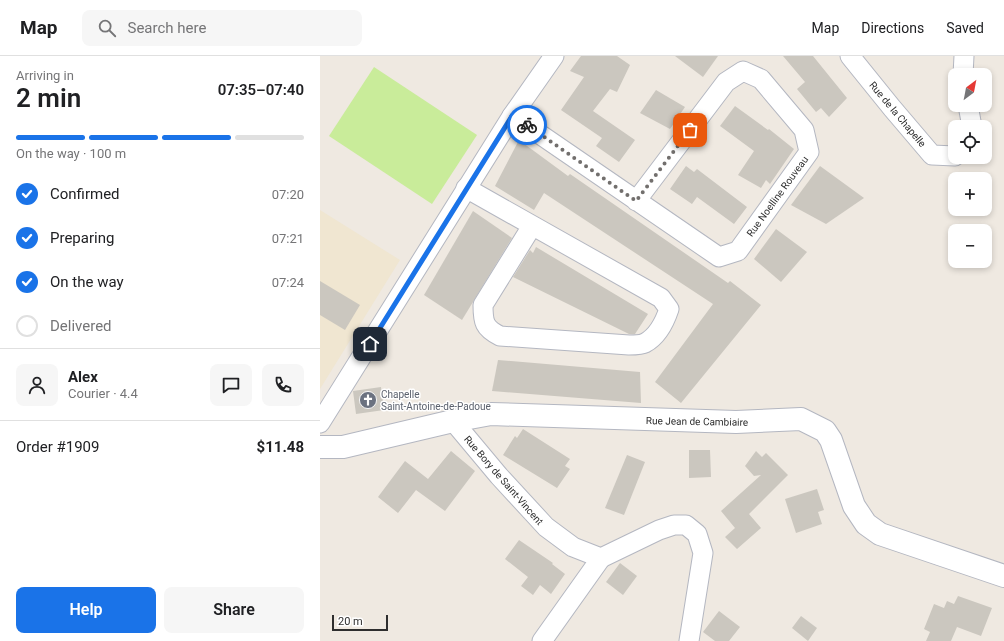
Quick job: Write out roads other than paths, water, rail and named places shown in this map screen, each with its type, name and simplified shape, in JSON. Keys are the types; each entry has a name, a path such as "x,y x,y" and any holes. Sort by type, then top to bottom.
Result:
{"main road":[{"name":"Rue Jean de Cambiaire","path":"320,447 343,447 453,421 491,414 736,422 801,419 825,431 831,440 854,506 866,524 880,534 1004,576"}],"street":[{"path":"320,423 466,188 512,116 554,56"},
{"name":"Rue de la Chapelle","path":"850,56 932,155 948,156"},
{"path":"963,68 964,56"},
{"name":"Rue Noelline Rouveau","path":"512,116 522,122 636,201 719,257 738,251 809,152 804,130 761,79 743,72 726,82 636,201"},
{"path":"466,188 661,298 669,309 665,320 656,334 645,344 629,345 500,336 489,331 483,319 483,305 532,226"},
{"name":"Rue Bory de Saint-Vincent","path":"453,421 498,476 546,527 573,547 601,558"},
{"path":"542,641 601,558 659,530 674,525 686,526 697,534 703,553 689,641"}],"place":[{"name":"Chapelle Saint-Antoine-de-Padoue","path":"368,400"}]}
